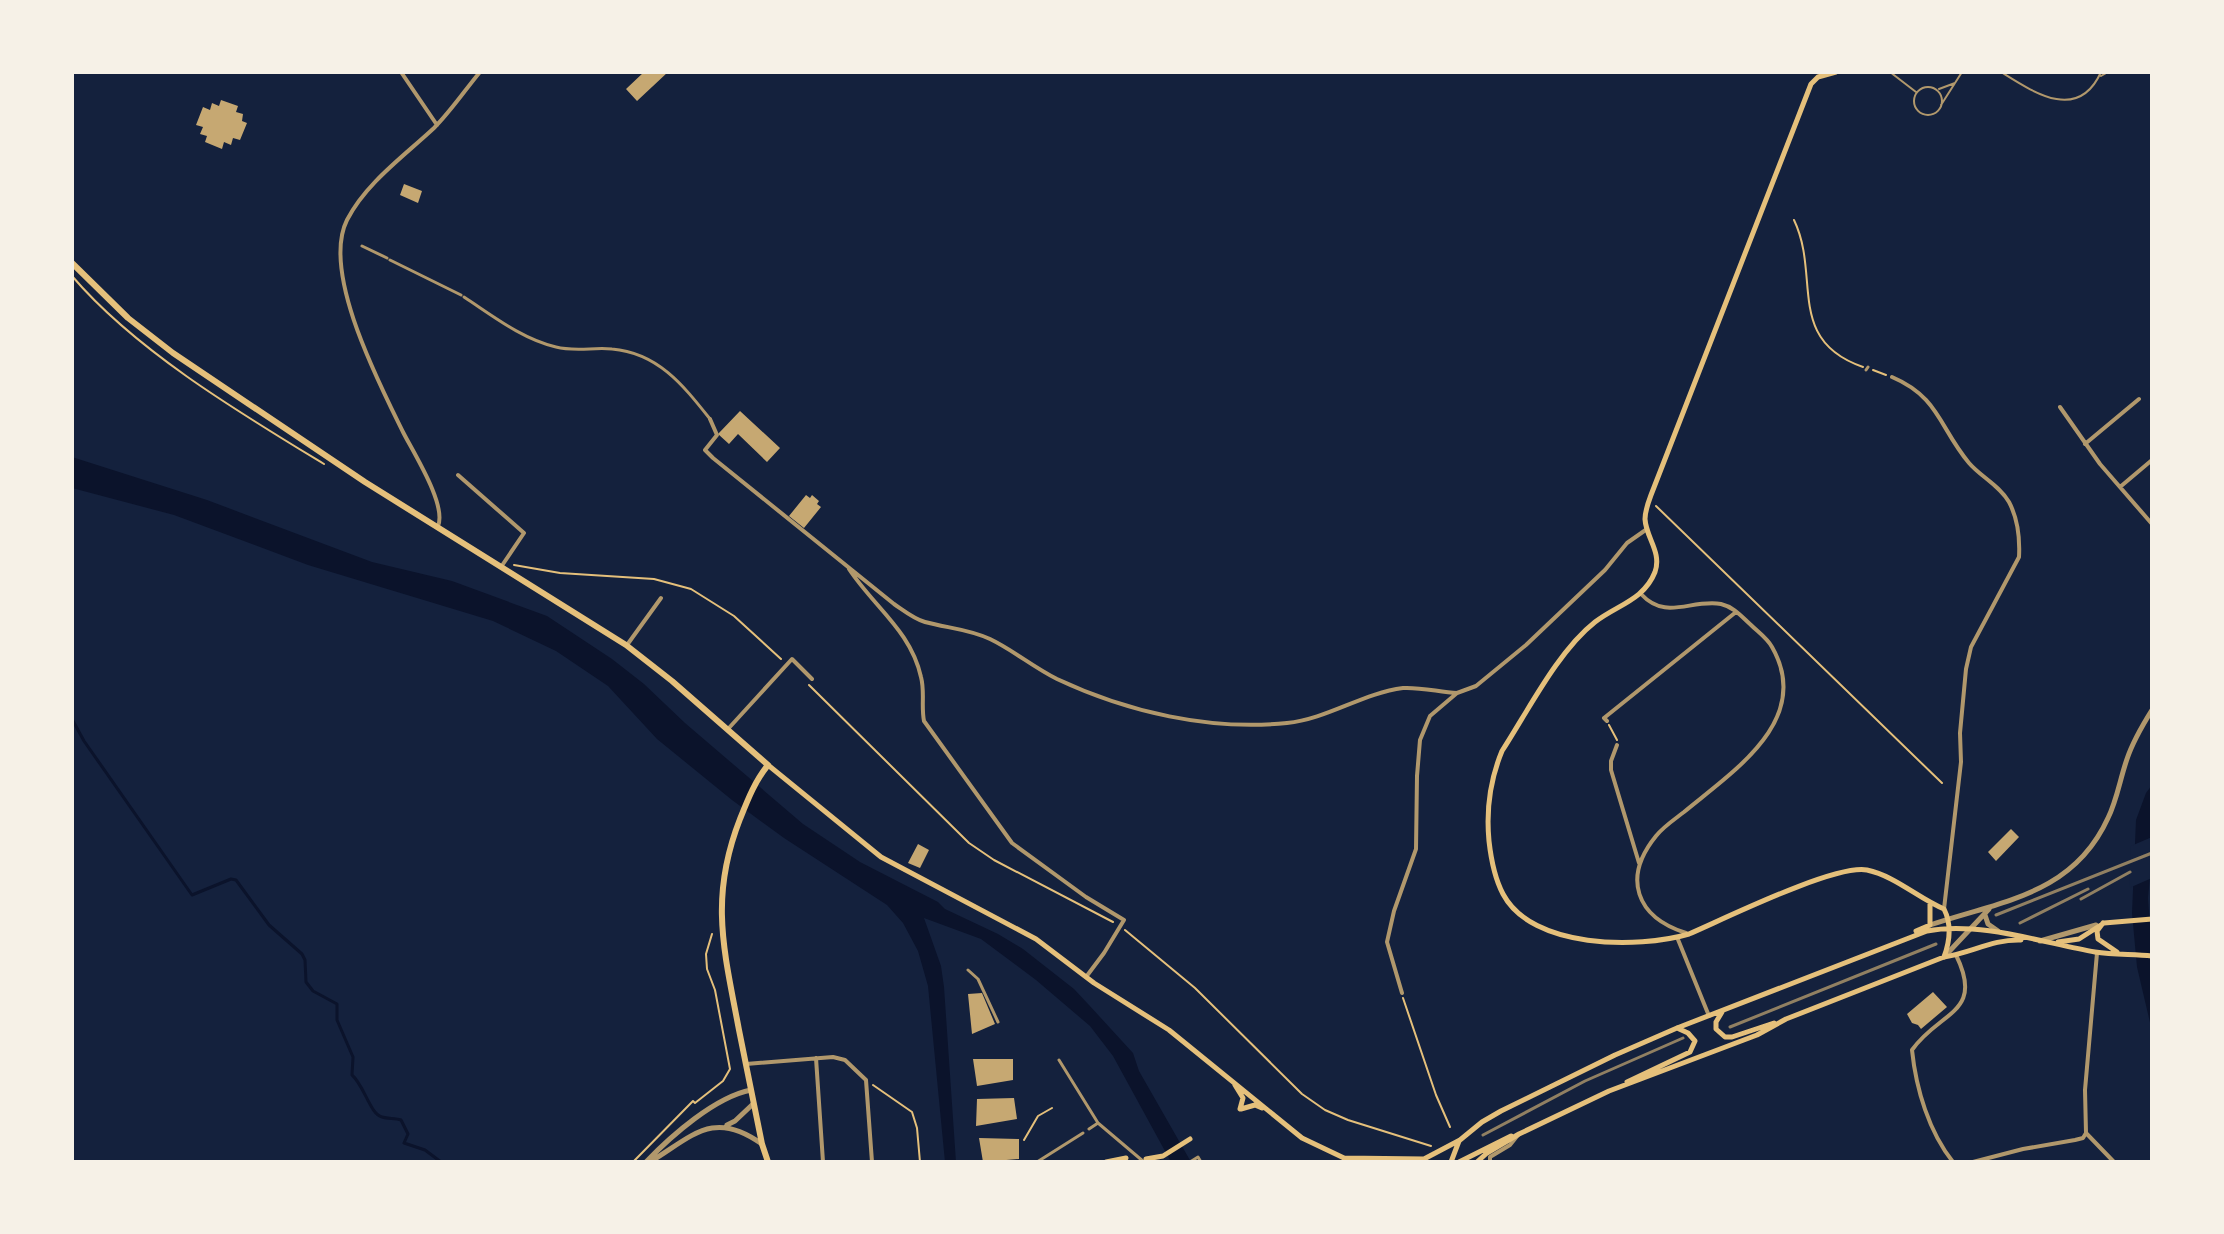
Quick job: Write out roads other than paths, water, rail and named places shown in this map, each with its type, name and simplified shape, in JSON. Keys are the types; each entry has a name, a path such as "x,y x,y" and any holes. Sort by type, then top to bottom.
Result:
{"main road":[{"path":"1836,72 1818,77 1811,84 1646,510 1647,529 1655,546 1657,563 1641,594 1593,624 1572,647 1502,751 1494,771 1488,829 1492,865 1504,896 1525,918 1555,933 1599,942 1647,942 1689,934 1836,873 1865,870 1884,876 1944,909 1949,929 1944,957"},
{"path":"72,263 128,318 173,353 352,473 626,645 881,857 1036,939 1086,977 1169,1030 1302,1138 1335,1156 1361,1162"},
{"path":"768,765 756,780 735,832 723,872 720,899 721,935 753,1104 768,1162"},
{"path":"1350,1159 1424,1159 1460,1140 1482,1122 1549,1086 1677,1028 1930,925 1930,904"},
{"path":"2053,943 2074,941 2096,925 2104,923 2152,919"},
{"path":"2104,923 2097,931 2099,941 2118,953"},
{"path":"1901,939 1932,930 1969,930 2003,933 2097,953 2152,956"},
{"path":"1722,1011 1716,1029 1725,1037 1732,1037 1944,957 2001,940 2036,940"},
{"path":"1619,1087 1757,1035 1786,1019"},
{"path":"1477,1162 1519,1134 1690,1052 1695,1041 1677,1028"},
{"path":"1234,1084 1243,1098 1238,1110 1255,1105 1263,1108"},
{"path":"1459,1162 1504,1138 1519,1134"},
{"path":"1451,1162 1460,1140"},
{"path":"1146,1160 1163,1156 1187,1141"},
{"path":"1106,1162 1126,1158"}],"street":[{"path":"401,72 437,125"},
{"path":"438,526 441,514 365,348 347,299 339,255 346,222 358,201 437,125 480,72"},
{"path":"448,110 454,115"},
{"path":"362,246 462,296 520,334 556,347 633,351 651,359 687,389 710,419 717,435 705,450 894,604 925,622 955,627 989,638 1055,678 1100,697 1176,717 1219,722 1289,723 1403,688 1457,693"},
{"path":"1892,377 1913,388 1931,403 1958,450 1999,489 2015,518 2020,541 2019,557 1971,647 1966,669 1960,733 1961,762 1944,909"},
{"path":"2085,444 2139,399"},
{"path":"2060,407 2085,444 2152,524"},
{"path":"2120,487 2152,460"},
{"path":"458,475 524,533 501,567"},
{"path":"1402,993 1387,942 1394,911 1416,849 1420,740 1430,716 1457,693 1476,686 1526,645 1605,570 1627,543 1647,529"},
{"path":"846,564 903,633 922,680 921,709 924,721 1004,832 1022,852 1124,920 1086,977"},
{"path":"1641,594 1650,604 1661,609 1722,604 1737,611 1772,647 1784,683 1781,710 1756,752 1657,834 1639,863 1636,879 1640,899 1655,919 1689,934"},
{"path":"626,645 661,598"},
{"path":"1607,721 1604,718 1737,611"},
{"path":"728,729 792,659 812,679"},
{"path":"1930,925 1989,908 2064,876 2086,852 2108,819 2130,751 2152,710"},
{"path":"1617,745 1611,770 1639,863"},
{"path":"1944,957 1989,908"},
{"path":"1985,914 1988,924 2003,933"},
{"path":"2036,940 2096,925"},
{"path":"1677,937 1709,1016"},
{"path":"1973,1162 2083,1138 2086,1133 2085,1090 2097,953"},
{"path":"1953,1162 1935,1137 1914,1068 1912,1050 1958,1007 1966,995 1966,978 1956,955"},
{"path":"968,970 978,979 998,1022"},
{"path":"746,1064 839,1057 866,1080 872,1162"},
{"path":"816,1058 823,1162"},
{"path":"1059,1060 1098,1123 1146,1160"},
{"path":"648,1162 721,1101 751,1090"},
{"path":"722,1127 735,1121 753,1104"},
{"path":"1089,1129 1098,1123"},
{"path":"648,1162 702,1129 722,1127 737,1130 762,1144"},
{"path":"1037,1162 1083,1133"},
{"path":"2086,1133 2114,1162"},
{"path":"1490,1162 1490,1157 1510,1145 1519,1134"},
{"path":"1145,1151 1146,1160"},
{"path":"1190,1162 1198,1157 1201,1162"}],"lane":[{"path":"1890,72 1917,93"},
{"path":"1956,83 1936,90 1926,88 1917,93 1914,104 1922,114 1931,115 1940,106 1956,83 1962,72"},
{"path":"2001,72 2054,100 2069,100 2081,95 2101,74 2108,72"},
{"path":"1936,90 1941,97 1940,106"}],"water":[{"path":"72,457 207,500 372,562 452,581 547,616 644,684 803,824 860,862 1023,949 1074,989 1133,1053 1139,1071 1191,1162 1171,1162 1113,1056 1090,1026 981,939 924,918 941,966 944,987 956,1162 945,1162 928,986 918,951 903,923 887,905 732,800 657,739 608,686 556,651 493,621 308,565 174,515 72,488"},
{"path":"2152,785 2152,857 2148,898 2152,1031 2137,967 2132,913 2136,820"}],"waterway":[{"path":"72,719 84,741 192,895 231,879 236,880 269,925 302,954 306,982 313,991 337,1004 337,1020 353,1057 352,1075 374,1111 382,1117 401,1120 408,1134 404,1143 425,1150 441,1162"}],"railway":[{"path":"1996,915 2152,853"},
{"path":"2081,899 2130,872"},
{"path":"2020,923 2088,889"},
{"path":"1730,1027 1936,944"},
{"path":"1483,1135 1585,1081 1683,1038"}]}
